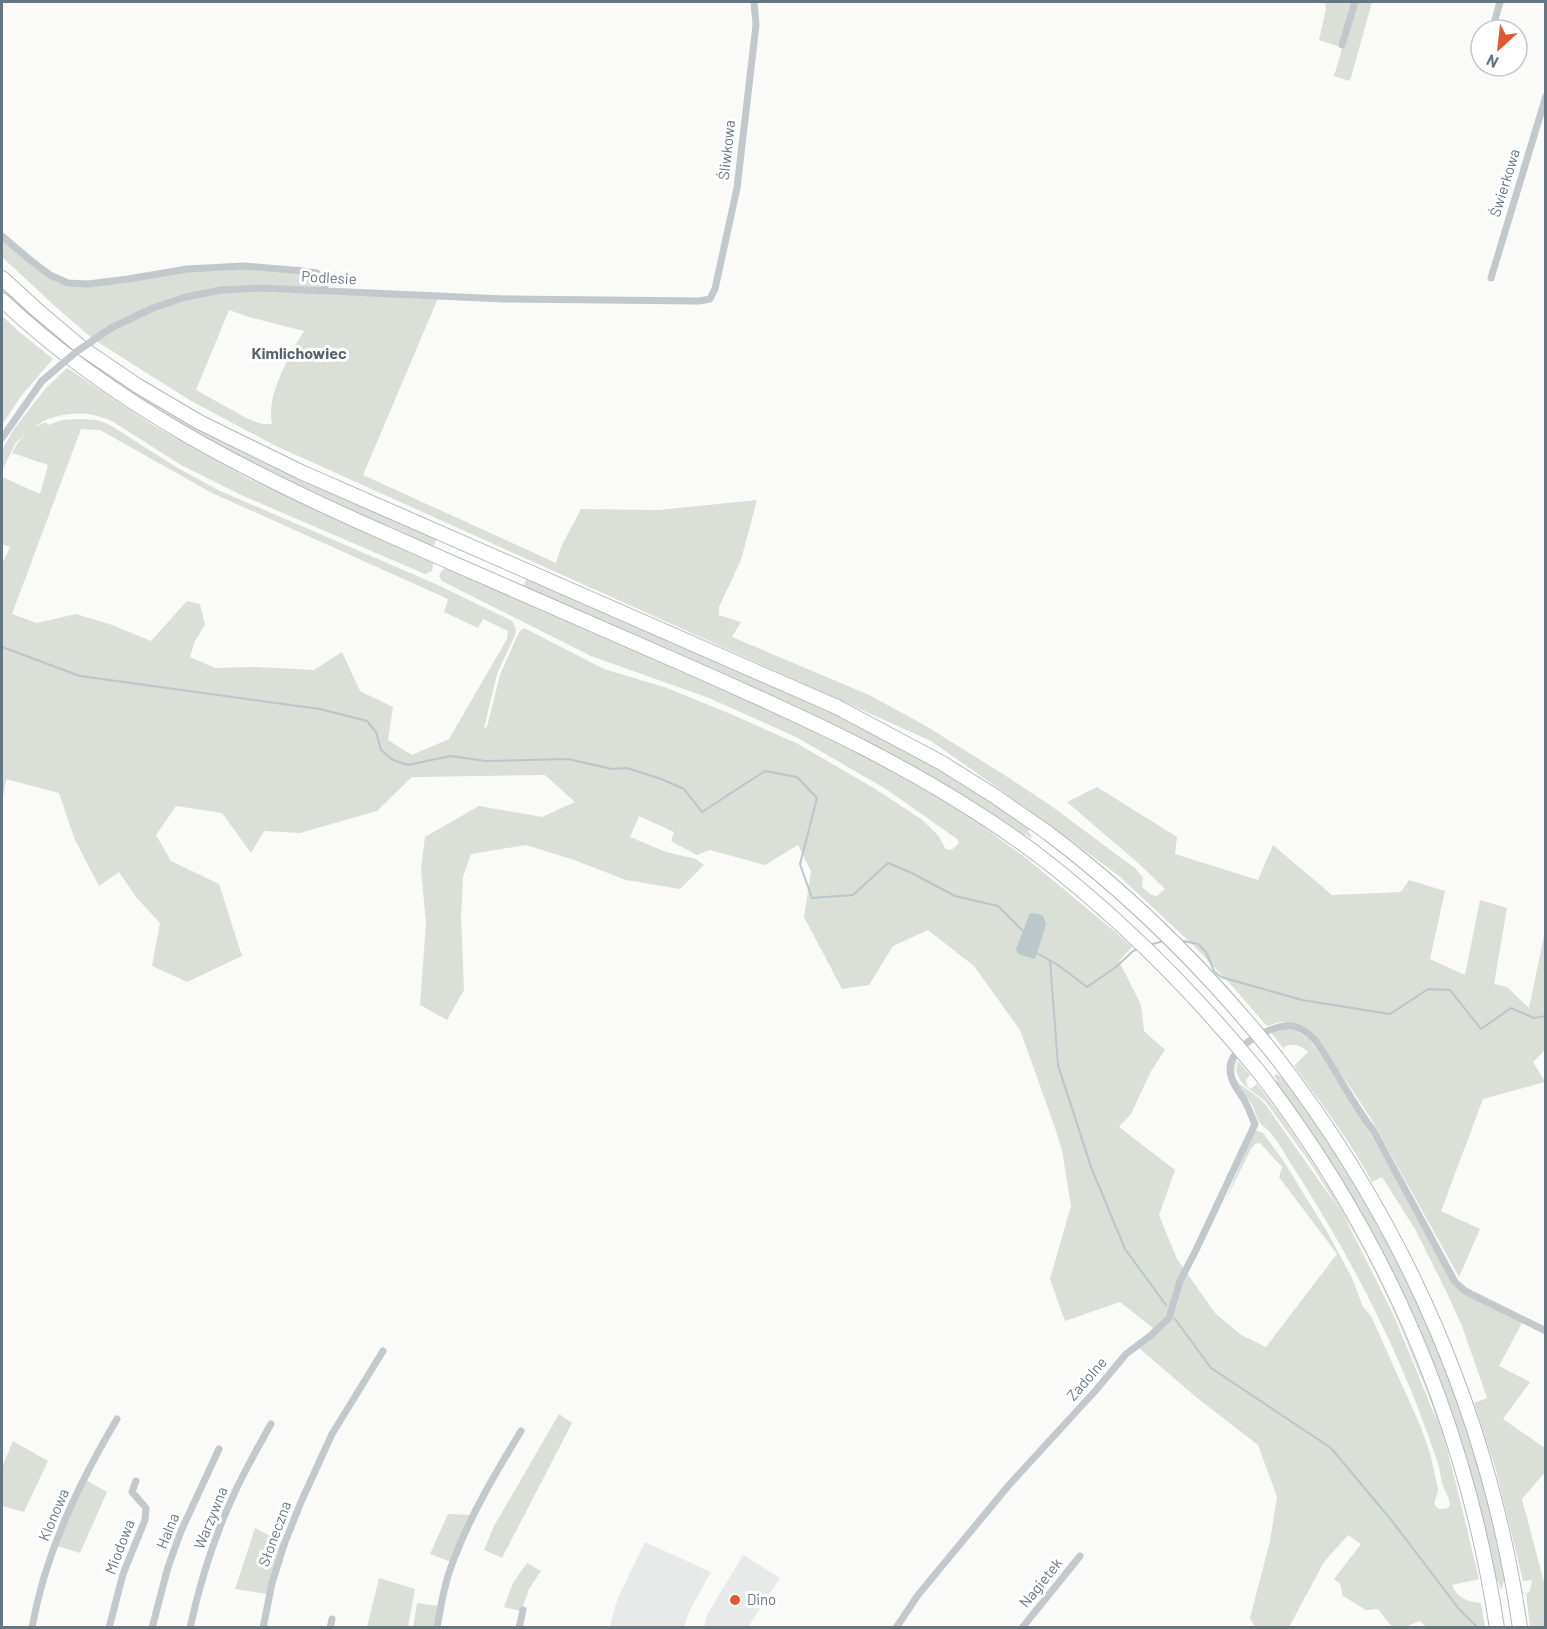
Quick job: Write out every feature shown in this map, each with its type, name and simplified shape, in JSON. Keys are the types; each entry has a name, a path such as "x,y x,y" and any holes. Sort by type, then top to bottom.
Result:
{"highway":[{"path":"2,278 82,348 138,386 199,422 272,459 853,715 942,763 993,795 1048,833 1115,888 1182,950 1278,1058 1323,1120 1364,1185 1396,1242 1435,1324 1481,1449 1500,1522 1516,1596 1520,1628"},
{"path":"2,300 51,344 94,376 162,421 233,461 363,524 846,738 932,784 982,816 1034,852 1090,897 1155,957 1202,1006 1259,1072 1305,1134 1339,1188 1403,1308 1441,1401 1482,1546 1497,1628"}],"street":[{"name":"Śliwkowa","path":"710,299 715,289 737,188 756,25 754,2"},
{"path":"1342,45 1355,2"},
{"path":"1495,18 1500,2"},
{"name":"Świerkowa","path":"1491,278 1545,96"},
{"path":"2,236 50,275 68,283 88,284 187,269 244,266 317,273 324,280 326,291"},
{"name":"Podlesie","path":"2,438 42,381 76,352 111,328 153,308 186,297 221,290 261,288 504,299 688,301 710,299"},
{"name":"Zadolne","path":"896,1628 918,1595 1009,1485 1126,1354 1169,1318 1180,1281 1255,1124 1233,1083 1229,1069 1230,1063 1236,1053 1268,1030 1283,1026 1296,1027 1304,1030 1315,1040 1373,1130 1455,1282 1465,1291 1545,1331"},
{"name":"Słoneczna","path":"263,1628 272,1583 285,1542 322,1454 383,1351"},
{"name":"Klonowa","path":"32,1628 42,1580 69,1511 117,1419"},
{"name":"Warzywna","path":"190,1628 218,1531 234,1494 271,1424"},
{"path":"436,1628 454,1559 478,1504 521,1431"},
{"name":"Halna","path":"152,1628 168,1567 181,1531 219,1449"},
{"name":"Miodowa","path":"110,1628 123,1574 145,1520 146,1508 132,1492 136,1481"},
{"name":"Nagietek","path":"1022,1628 1080,1556"},
{"path":"519,1628 523,1610"}],"shaded area":[{"path":"1325,2 1353,2 1340,47 1319,40 1326,9"},
{"path":"1356,2 1372,2 1350,81 1334,76"},
{"path":"2,236 29,259 68,283 187,269 244,266 317,273 326,291 439,296 363,475 556,563 561,547 581,509 659,510 757,500 741,560 719,607 719,615 741,622 732,637 869,695 926,726 1050,805 1136,869 1143,878 1142,887 1151,895 1157,896 1165,889 1067,802 1097,787 1177,837 1175,854 1258,880 1273,845 1332,895 1401,892 1409,880 1445,891 1430,959 1465,975 1480,900 1507,908 1494,984 1507,987 1529,1008 1545,931 1545,1050 1533,1062 1545,1082 1483,1099 1441,1211 1480,1229 1459,1277 1370,1117 1316,1036 1303,1026 1294,1023 1280,1022 1267,1026 1194,946 1119,876 931,741 276,446 191,401 93,339 2,257","holes":["229,310 304,331 280,376 272,401 272,424 262,424 248,419 196,390"]},
{"path":"2,285 87,358 437,538 433,548 367,520 243,460 127,393 23,313 2,293"},
{"path":"2,316 53,359 21,396 2,425"},
{"path":"67,368 154,426 247,478 433,563 432,571 425,574 241,495 181,465 112,421 88,414 67,414 46,420 35,427 46,422 48,425 62,420 79,419 97,420 110,425 176,467 218,490 438,585 512,621 516,629 515,635 497,674 484,728 487,727 500,675 518,634 524,628 604,669 667,688 798,744 877,790 921,819 938,835 948,850 953,849 959,843 957,839 886,789 796,737 709,698 591,656 442,581 439,576 446,568 745,699 876,762 969,816 1031,862 1132,947 1119,961 1141,1005 1144,1031 1165,1050 1151,1071 1131,1114 1119,1127 1175,1170 1159,1215 1177,1259 1215,1313 1241,1335 1266,1347 1337,1254 1279,1177 1282,1167 1260,1143 1255,1144 1251,1149 1224,1203 1255,1130 1263,1133 1283,1160 1329,1235 1352,1278 1363,1307 1371,1316 1420,1425 1430,1453 1438,1489 1435,1505 1439,1509 1445,1509 1450,1504 1438,1464 1391,1343 1332,1231 1279,1144 1261,1125 1251,1103 1237,1085 1233,1070 1236,1059 1235,1075 1237,1080 1265,1105 1341,1212 1311,1164 1265,1101 1244,1085 1240,1080 1236,1071 1238,1061 1250,1075 1246,1080 1247,1086 1251,1089 1257,1084 1279,1113 1338,1203 1388,1298 1427,1386 1439,1420 1479,1579 1452,1585 1464,1598 1481,1603 1485,1627 1426,1627 1420,1621 1405,1627 1392,1627 1378,1609 1366,1610 1343,1596 1340,1584 1334,1579 1361,1544 1348,1535 1324,1562 1289,1627 1255,1627 1250,1618 1270,1541 1277,1497 1258,1445 1196,1397 1139,1348 1157,1333 1120,1302 1065,1321 1050,1279 1071,1206 1062,1150 1020,1030 974,966 928,930 893,946 869,985 842,989 804,917 811,871 798,845 765,865 710,850 697,855 671,841 674,832 639,816 630,837 666,852 696,859 704,865 680,889 626,880 526,845 471,854 463,877 461,918 464,990 447,1020 420,1005 426,923 421,870 425,837 479,806 542,817 575,802 545,775 412,777 377,811 300,833 264,831 251,853 222,813 176,806 156,835 171,861 219,884 242,956 187,982 152,966 160,923 136,897 119,872 99,886 75,840 59,793 6,779 2,804 2,564 10,547 2,544 2,477 40,494 48,465 12,453 27,432 15,444 2,471 2,450 14,429 45,389","holes":["81,429 100,430 212,493 448,599 444,612 478,628 483,619 508,631 507,639 449,739 412,755 388,740 393,707 360,691 342,652 314,670 257,667 215,668 190,657 195,641 205,625 200,604 187,601 151,641 112,625 76,614 37,623 12,614"]},
{"path":"527,578 813,702 934,764 1030,827 1028,831 1032,837 1025,834 1023,837 979,808 523,587"},
{"path":"1030,913 1043,916 1046,924 1035,959 1018,954 1016,949"},
{"path":"1287,1029 1296,1031 1310,1040 1327,1064 1370,1133 1460,1290 1523,1321 1499,1366 1530,1382 1503,1419 1545,1448 1545,1472 1522,1499 1545,1586 1545,1627 1530,1627 1526,1594 1530,1591 1532,1580 1523,1581 1496,1470 1474,1403 1487,1398 1462,1326 1415,1229 1382,1177 1372,1182 1345,1137 1294,1066 1308,1052 1296,1045 1283,1048 1271,1032"},
{"path":"1277,1074 1281,1077 1284,1075 1367,1201 1426,1316 1472,1439 1507,1580 1504,1580 1502,1589 1493,1572 1436,1374 1275,1083 1277,1080 1274,1076"},
{"path":"559,1414 572,1423 502,1558 484,1550 494,1526"},
{"path":"13,1441 48,1461 24,1512 2,1506 2,1467"},
{"path":"86,1480 107,1492 80,1553 57,1546"},
{"path":"448,1514 471,1515 451,1562 430,1554"},
{"path":"255,1528 282,1542 268,1594 235,1589"},
{"path":"645,1542 711,1572 690,1610 684,1627 610,1627 618,1598"},
{"path":"743,1555 780,1578 748,1627 704,1627 707,1615"},
{"path":"527,1563 541,1571 529,1589 521,1611 504,1607 513,1583"},
{"path":"379,1578 415,1589 408,1627 367,1627"},
{"path":"417,1603 439,1606 435,1627 413,1628"}],"waterway":[{"path":"2,647 80,676 320,709 367,721 376,732 381,750 393,760 408,765 450,756 486,761 568,759 612,769 627,768 684,789 702,812 765,771 797,777 817,798 800,864 812,898 853,895 888,863 955,896 998,906 1024,932"},
{"path":"1178,940 1198,944 1206,952 1214,971 1221,977 1302,1000 1390,1014 1428,989 1450,990 1481,1029 1511,1008 1534,1018 1546,1016"},
{"path":"1149,945 1164,941"},
{"path":"1035,952 1058,965 1087,987 1138,949"},
{"path":"1050,961 1058,1065 1091,1167 1125,1249 1166,1305"},
{"path":"1175,1319 1211,1368 1331,1448 1392,1521 1459,1609 1478,1628"}],"place":[{"name":"Dino","path":"735,1600"}],"district":[{"name":"Kimlichowiec","path":"299,353"}]}
